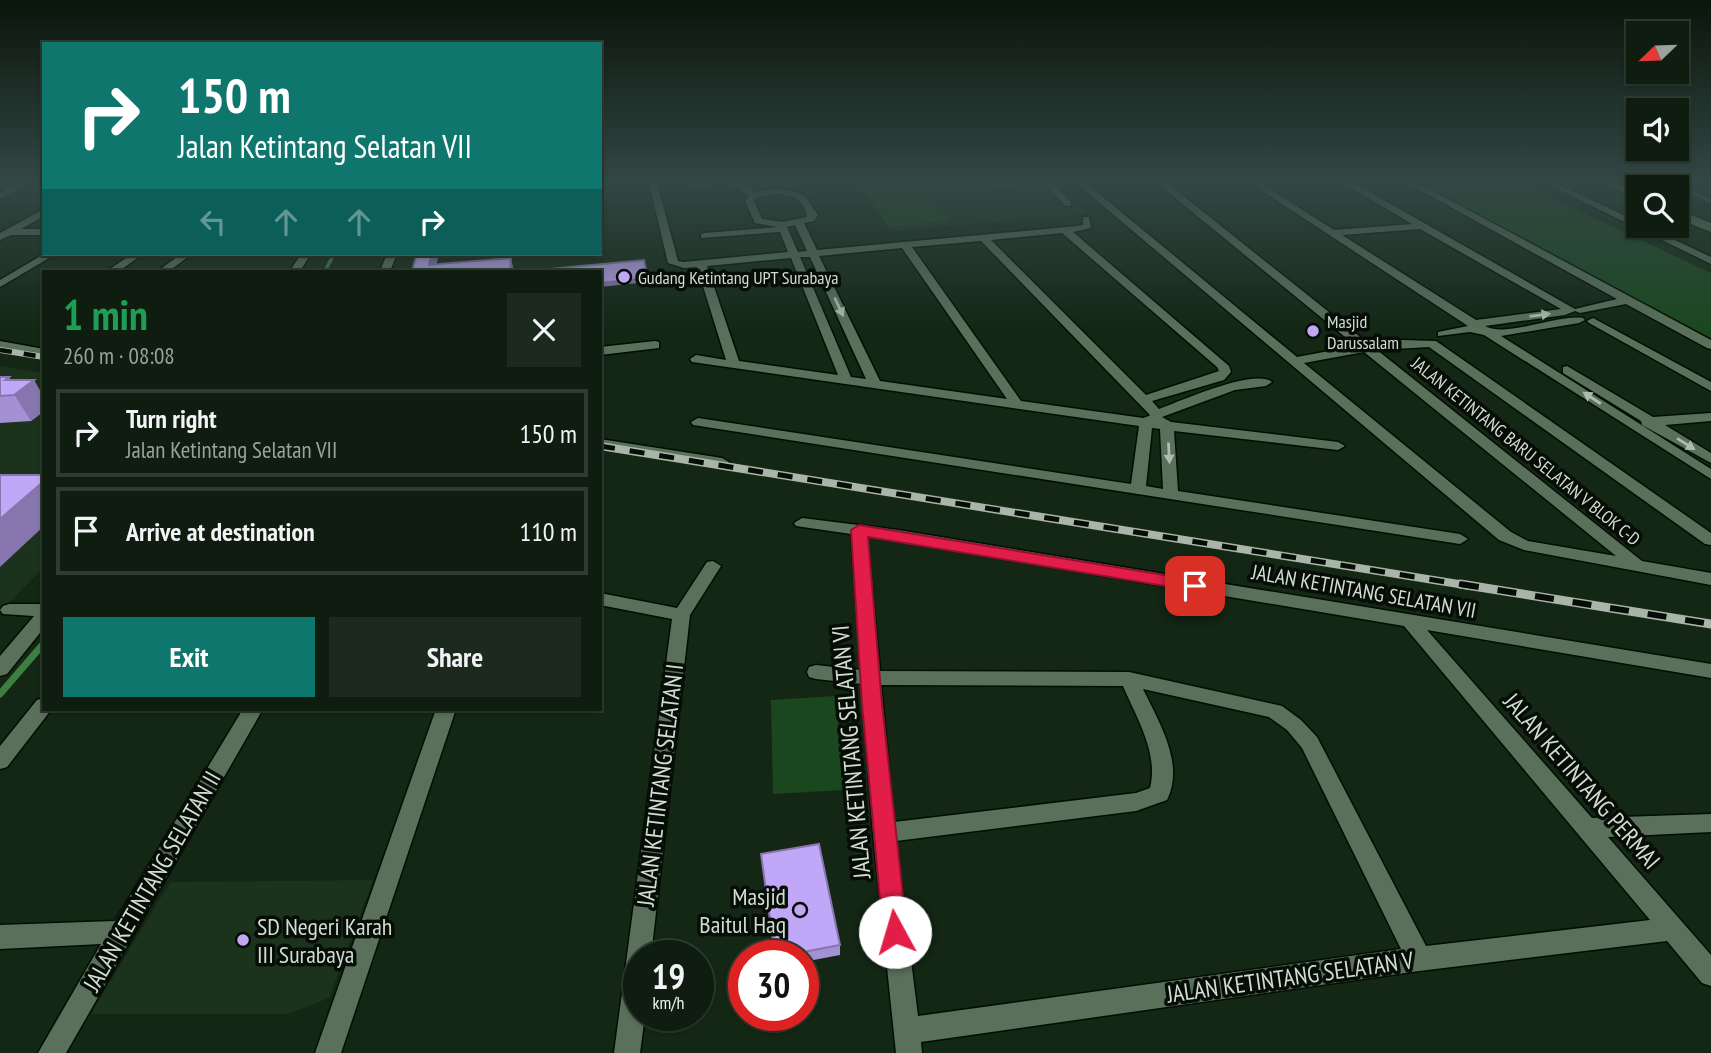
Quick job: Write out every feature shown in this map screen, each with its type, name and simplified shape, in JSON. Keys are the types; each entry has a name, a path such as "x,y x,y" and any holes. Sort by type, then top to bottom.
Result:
{"street":[{"path":"3,234 41,232"},
{"path":"665,232 673,263 701,264 1043,232"},
{"path":"704,236 738,232"},
{"path":"785,232 846,380"},
{"path":"803,232 875,384"},
{"path":"1067,232 1223,366 1225,373 1220,377 1142,400"},
{"path":"1139,232 1505,536 1524,545 1711,579"},
{"name":"JALAN KETINTANG BARU SELATAN V BLOK C-D","path":"1222,232 1637,566"},
{"path":"1334,233 1357,232"},
{"path":"1431,232 1573,313 1594,319 1711,387"},
{"path":"1502,232 1711,345"},
{"path":"1651,232 1711,261"},
{"path":"1334,233 1472,326"},
{"path":"1348,233 1711,475"},
{"path":"984,238 1142,400 1156,420 1171,494"},
{"path":"905,245 1016,404"},
{"path":"0,284 48,256"},
{"path":"114,270 135,256"},
{"path":"164,270 184,256"},
{"path":"701,264 733,363"},
{"path":"1505,332 1627,300"},
{"path":"1594,319 1641,307"},
{"path":"1442,334 1472,326 1490,327 1573,313"},
{"path":"1490,327 1505,332 1711,459"},
{"path":"1294,361 1367,349 1432,344 1711,540"},
{"path":"0,345 42,353"},
{"path":"602,351 655,345"},
{"path":"696,359 1338,446"},
{"path":"1156,420 1233,386 1266,382"},
{"path":"1631,424 1711,417"},
{"path":"1138,488 1156,420"},
{"path":"698,422 1460,539"},
{"path":"602,443 722,462"},
{"name":"JALAN KETINTANG SELATAN VII","path":"802,523 859,530 1711,671"},
{"name":"JALAN KETINTANG SELATAN VI","path":"859,530 884,834 907,1042"},
{"path":"602,599 681,615 713,565"},
{"path":"9,610 42,610"},
{"name":"JALAN KETINTANG SELATAN I","path":"641,940 681,615"},
{"path":"0,669 42,618"},
{"name":"JALAN KETINTANG PERMAI","path":"1411,622 1711,974"},
{"path":"816,672 870,678 1129,678 1275,711 1294,725 1310,743 1419,959"},
{"path":"884,834 1136,802 1159,794 1163,784 1164,764 1129,678"},
{"path":"0,761 42,708"},
{"name":"JALAN KETINTANG SELATAN II","path":"51,1053 252,711"},
{"path":"328,1053 445,711"},
{"path":"1588,828 1711,823"},
{"name":"JALAN KETINTANG SELATAN V","path":"907,1042 1419,959 1674,929"},
{"path":"0,937 122,932"},
{"name":"JALAN KETINTANG SELATAN I","path":"627,1053 630,1031"}],"shaded area":[{"path":"0,366 42,373 42,569 0,612"},
{"name":"SD Negeri Karah III Surabaya","path":"373,880 329,998 288,1014 91,1014 170,882"}],"green space":[{"path":"1507,232 1624,232 1626,238 1636,238 1711,273 1711,341"},
{"path":"836,696 844,790 773,794 771,700"}],"building":[{"path":"416,256 431,256 429,265 511,258 510,270 412,270"},
{"name":"Gudang Ketintang UPT Surabaya","path":"644,260 648,278 602,283 602,270 540,270"},
{"path":"0,377 9,377 5,380 34,380 14,395 0,396"},
{"path":"0,475 42,475 42,483 0,519"},
{"name":"Masjid Baitul Haq","path":"819,844 840,945 819,949 819,940 773,940 761,854"}],"waterway":[{"path":"326,270 333,256"},
{"path":"0,694 42,645"}],"railway":[{"path":"0,350 42,357"},
{"path":"602,446 1471,586"},
{"path":"1460,584 1711,624"}],"place":[{"name":"Gudang Ketintang UPT Surabaya","path":"624,277"},
{"name":"Masjid Darussalam","path":"1313,331"},
{"name":"Masjid Baitul Haq","path":"800,910"},
{"name":"SD Negeri Karah III Surabaya","path":"243,940"}],"route":[{"path":"895,932 872,704 859,530 1195,586"}]}
